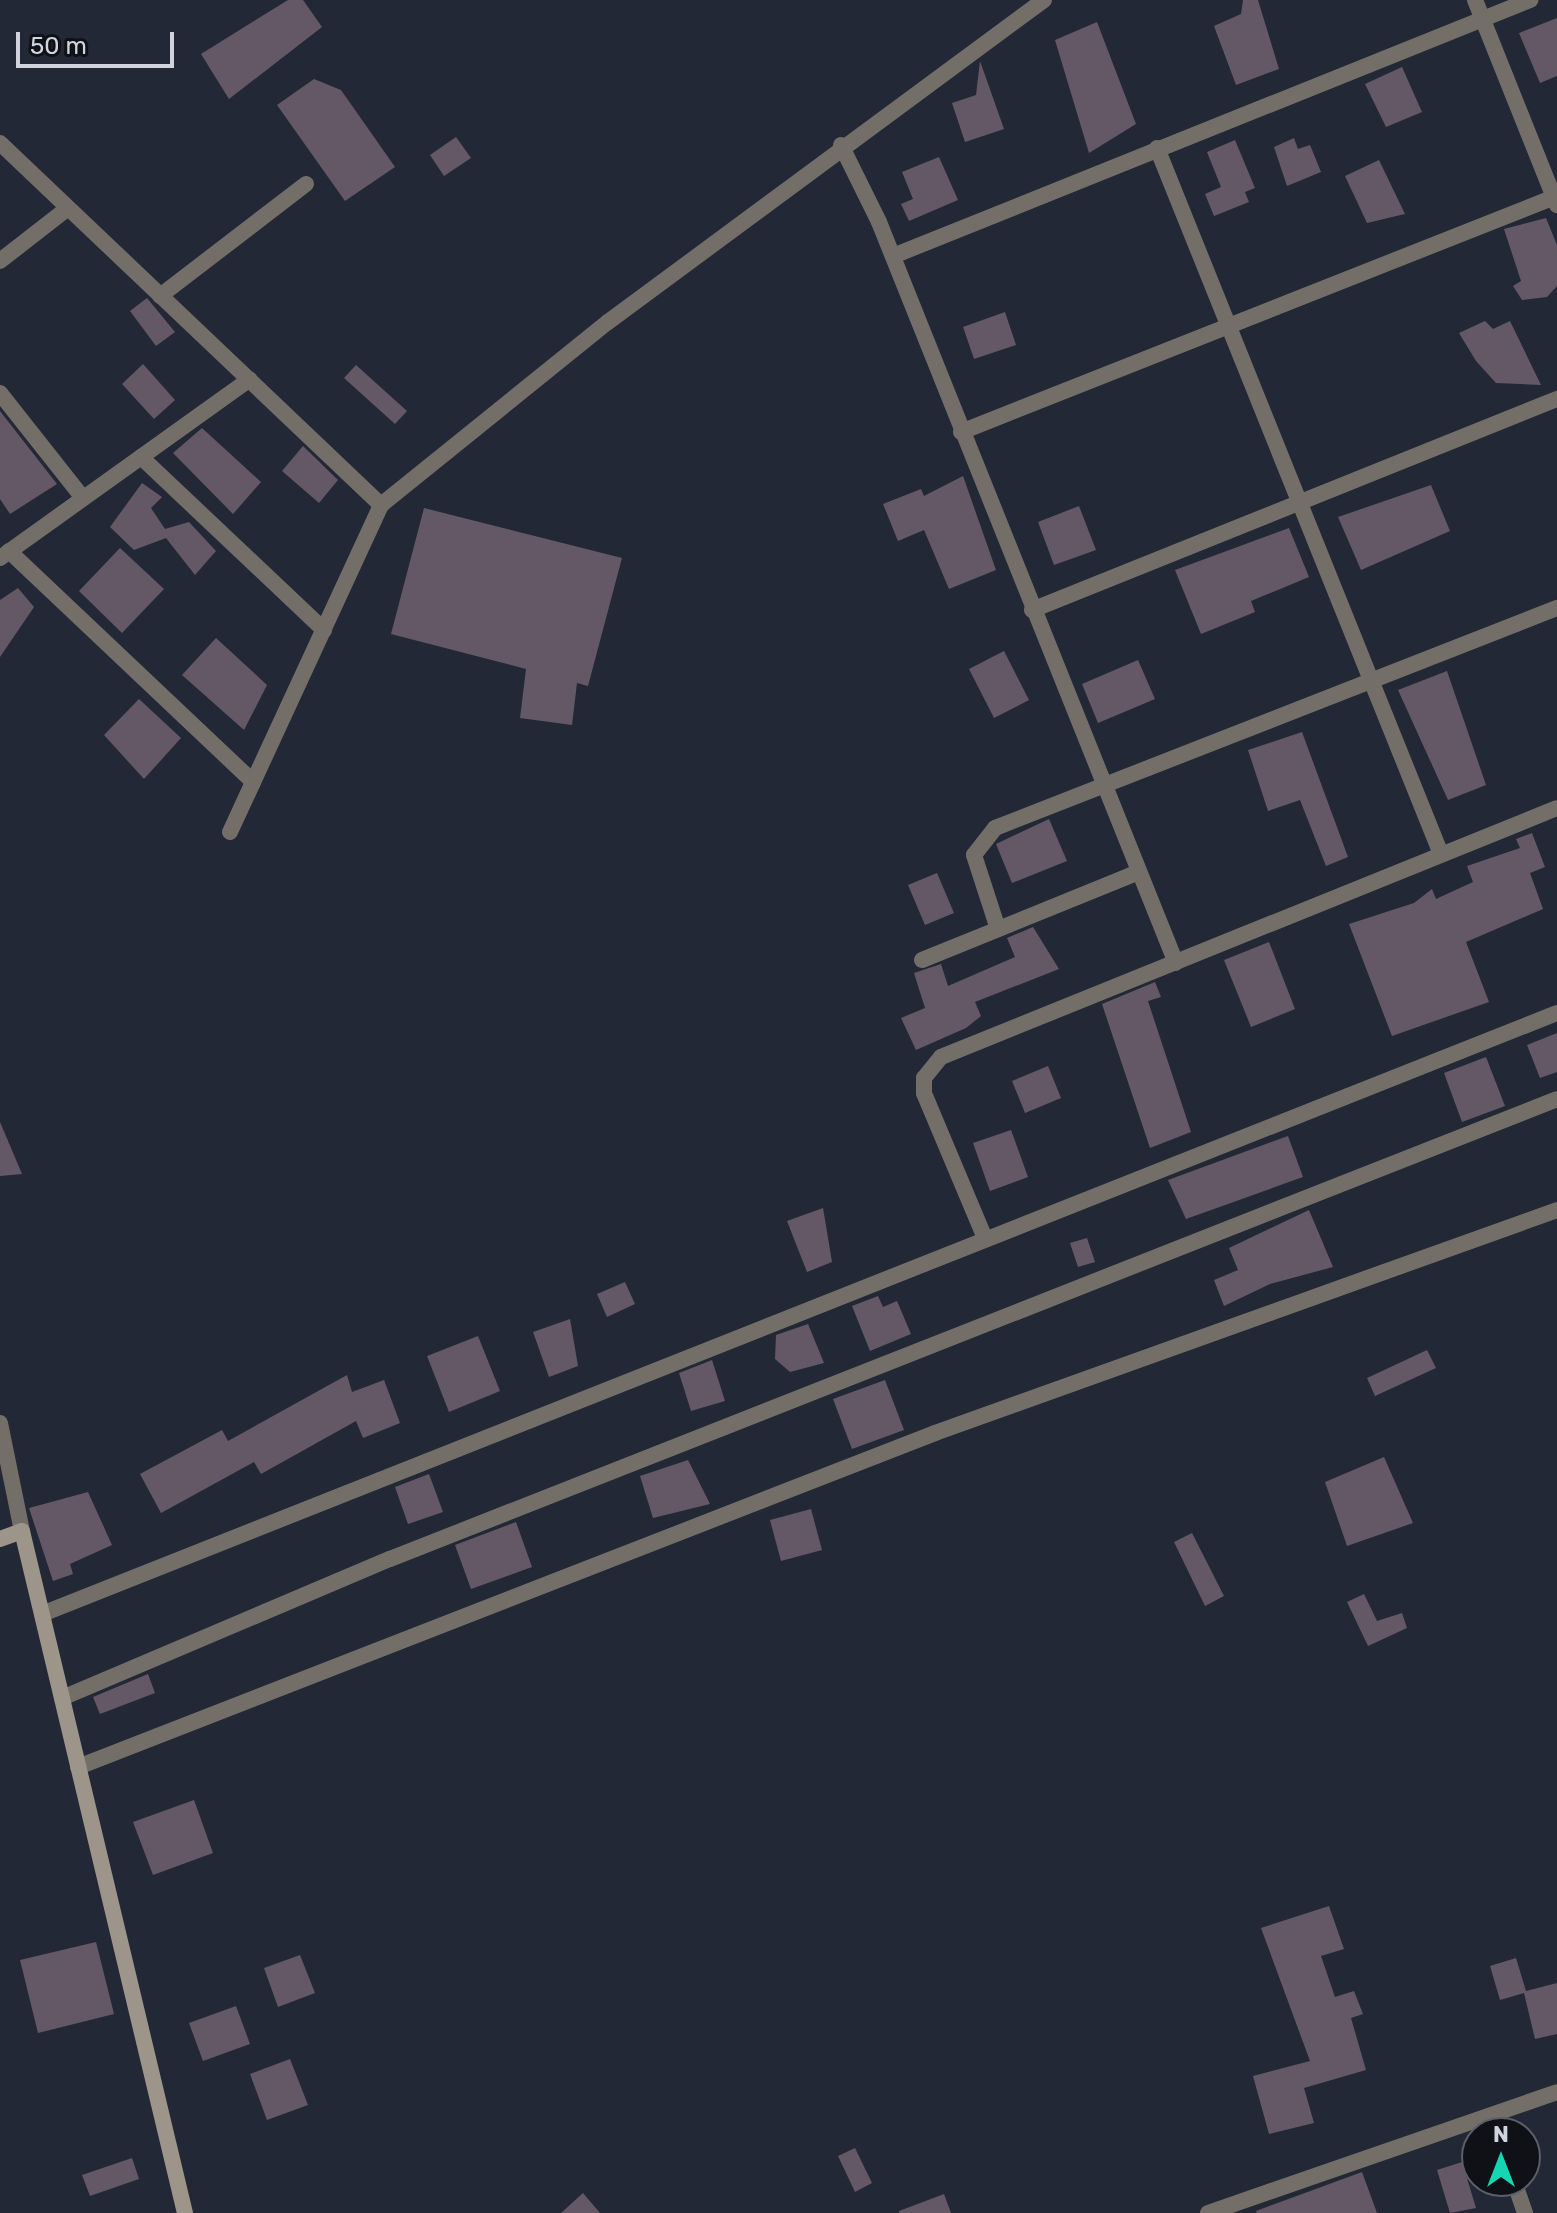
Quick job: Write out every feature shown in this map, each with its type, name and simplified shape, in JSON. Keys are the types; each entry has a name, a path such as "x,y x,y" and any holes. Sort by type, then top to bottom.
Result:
{"street":[{"path":"230,832 381,505 841,145 1044,0"},
{"path":"961,432 1225,323 1556,200 1475,0"},
{"path":"893,256 1530,0"},
{"path":"0,143 381,505"},
{"path":"841,145 893,256 1032,610 1176,963"},
{"path":"1157,148 1441,854"},
{"path":"160,296 306,184"},
{"path":"0,261 68,208"},
{"path":"250,379 5,554 253,782"},
{"path":"0,393 83,498"},
{"path":"1032,610 1299,500 1557,399"},
{"path":"141,457 324,630"},
{"path":"998,929 974,855 979,842 1103,781 1372,682 1557,608"},
{"path":"984,1236 924,1093 929,1067 1557,808"},
{"path":"922,960 1139,872"},
{"path":"42,1614 984,1236 1557,1013"},
{"path":"62,1698 390,1559 1557,1099"},
{"path":"78,1767 935,1433 1557,1210"},
{"path":"0,1423 22,1531 185,2213"},
{"path":"0,1539 22,1531"},
{"path":"1208,2213 1228,2210 1557,2092"}],"building":[{"path":"288,0 303,0 322,27 229,99 201,54"},
{"path":"1243,0 1258,0 1279,69 1236,85 1214,26 1241,14"},
{"path":"1557,18 1557,76 1540,83 1519,33"},
{"path":"1097,22 1136,124 1089,153 1055,40"},
{"path":"980,61 1004,129 965,142 952,103 976,95"},
{"path":"1402,67 1422,112 1386,127 1365,84"},
{"path":"314,79 341,90 395,167 345,201 277,105"},
{"path":"456,137 471,158 444,176 430,155"},
{"path":"1294,138 1298,149 1310,145 1321,172 1287,186 1274,147"},
{"path":"1235,140 1255,188 1245,192 1249,202 1214,216 1205,194 1221,187 1207,152"},
{"path":"939,157 958,200 909,221 901,204 913,199 902,172"},
{"path":"1379,160 1405,214 1367,223 1345,176"},
{"path":"1546,218 1557,245 1557,286 1547,297 1522,300 1513,286 1521,281 1504,229"},
{"path":"147,298 175,332 156,346 130,311"},
{"path":"1005,312 1016,345 974,359 963,327"},
{"path":"1485,321 1493,329 1510,321 1541,385 1496,383 1476,361 1459,333"},
{"path":"143,364 175,400 154,419 122,384"},
{"path":"356,365 407,411 395,424 344,378"},
{"path":"0,411 57,484 10,514 0,499"},
{"path":"202,428 261,482 233,514 173,453"},
{"path":"303,446 338,480 319,503 282,471"},
{"path":"963,476 996,570 949,589 924,530 898,541 883,504 921,489 924,496"},
{"path":"142,483 162,497 151,508 165,529 189,522 216,551 195,575 166,538 134,550 110,527"},
{"path":"1431,485 1450,531 1361,570 1338,517"},
{"path":"1079,506 1096,550 1054,565 1038,522"},
{"path":"424,508 622,558 588,686 577,683 572,725 520,718 526,669 391,634"},
{"path":"1289,528 1309,577 1251,601 1255,612 1201,634 1175,570"},
{"path":"120,548 164,589 122,633 79,591"},
{"path":"18,588 34,607 0,657 0,600"},
{"path":"216,638 267,685 244,730 182,675"},
{"path":"1004,651 1029,700 994,718 969,669"},
{"path":"1138,660 1155,699 1098,723 1082,684"},
{"path":"1447,671 1486,785 1448,800 1398,690"},
{"path":"139,699 181,738 144,779 104,735"},
{"path":"1302,732 1348,857 1326,866 1300,800 1268,811 1248,750"},
{"path":"1049,819 1067,861 1012,883 996,844"},
{"path":"1532,833 1545,867 1530,873 1543,909 1466,942 1489,1002 1392,1036 1349,924 1414,903 1432,889 1436,899 1473,882 1467,866 1520,848 1516,839"},
{"path":"937,873 954,913 925,925 908,885"},
{"path":"1033,927 1059,969 975,1002 981,1016 966,1028 916,1050 901,1018 925,1008 914,973 941,964 948,986 1015,957 1007,938"},
{"path":"1269,942 1295,1009 1251,1027 1224,960"},
{"path":"1155,982 1161,997 1148,1001 1191,1132 1150,1148 1102,1004"},
{"path":"1557,1033 1557,1072 1540,1078 1527,1045"},
{"path":"1486,1057 1505,1106 1462,1122 1444,1073"},
{"path":"1048,1066 1061,1098 1025,1113 1012,1081"},
{"path":"0,1122 22,1174 0,1176"},
{"path":"1011,1130 1028,1177 990,1191 973,1143"},
{"path":"1288,1136 1303,1177 1186,1219 1168,1180"},
{"path":"823,1208 832,1262 807,1272 787,1221"},
{"path":"1309,1210 1333,1267 1270,1284 1224,1306 1214,1280 1238,1270 1229,1248"},
{"path":"1087,1238 1095,1262 1078,1267 1070,1243"},
{"path":"625,1282 635,1304 607,1317 597,1294"},
{"path":"878,1296 883,1307 897,1301 911,1334 870,1351 852,1306"},
{"path":"570,1319 578,1366 549,1377 533,1332"},
{"path":"808,1324 824,1363 790,1372 775,1359 776,1335"},
{"path":"478,1336 500,1391 449,1412 427,1356"},
{"path":"1427,1350 1436,1368 1375,1396 1367,1378"},
{"path":"712,1360 725,1401 691,1411 679,1373"},
{"path":"347,1375 352,1392 384,1380 400,1423 363,1438 356,1421 261,1474 254,1462 161,1513 140,1474 222,1430 228,1441"},
{"path":"885,1380 904,1430 852,1449 833,1399"},
{"path":"1384,1457 1413,1523 1347,1546 1325,1482"},
{"path":"688,1460 710,1504 653,1518 640,1476"},
{"path":"429,1474 443,1512 408,1524 395,1487"},
{"path":"88,1492 112,1545 70,1564 73,1574 53,1581 29,1508"},
{"path":"811,1509 822,1550 781,1561 770,1520"},
{"path":"516,1522 532,1567 471,1589 455,1545"},
{"path":"1192,1533 1224,1596 1205,1606 1174,1542"},
{"path":"1364,1594 1377,1621 1402,1613 1407,1628 1368,1646 1347,1602"},
{"path":"148,1674 155,1693 100,1714 93,1697"},
{"path":"194,1800 213,1853 153,1875 133,1822"},
{"path":"1329,1906 1344,1949 1321,1956 1335,1997 1354,1991 1363,2014 1351,2018 1366,2070 1304,2088 1314,2123 1269,2134 1253,2076 1310,2061 1261,1928"},
{"path":"96,1942 114,2014 38,2033 20,1960"},
{"path":"300,1955 315,1993 278,2007 264,1968"},
{"path":"1516,1958 1526,1991 1557,1983 1557,2034 1535,2039 1524,1993 1500,2000 1490,1966"},
{"path":"236,2006 250,2044 203,2061 189,2023"},
{"path":"290,2059 308,2105 267,2120 250,2074"},
{"path":"855,2148 872,2183 855,2192 838,2156"},
{"path":"132,2158 139,2179 90,2196 82,2175"},
{"path":"1461,2162 1461,2197 1473,2197 1476,2208 1450,2213 1437,2170"},
{"path":"1362,2172 1377,2213 1256,2211"},
{"path":"583,2193 600,2213 561,2213"},
{"path":"944,2194 951,2213 899,2213 899,2211"}]}
